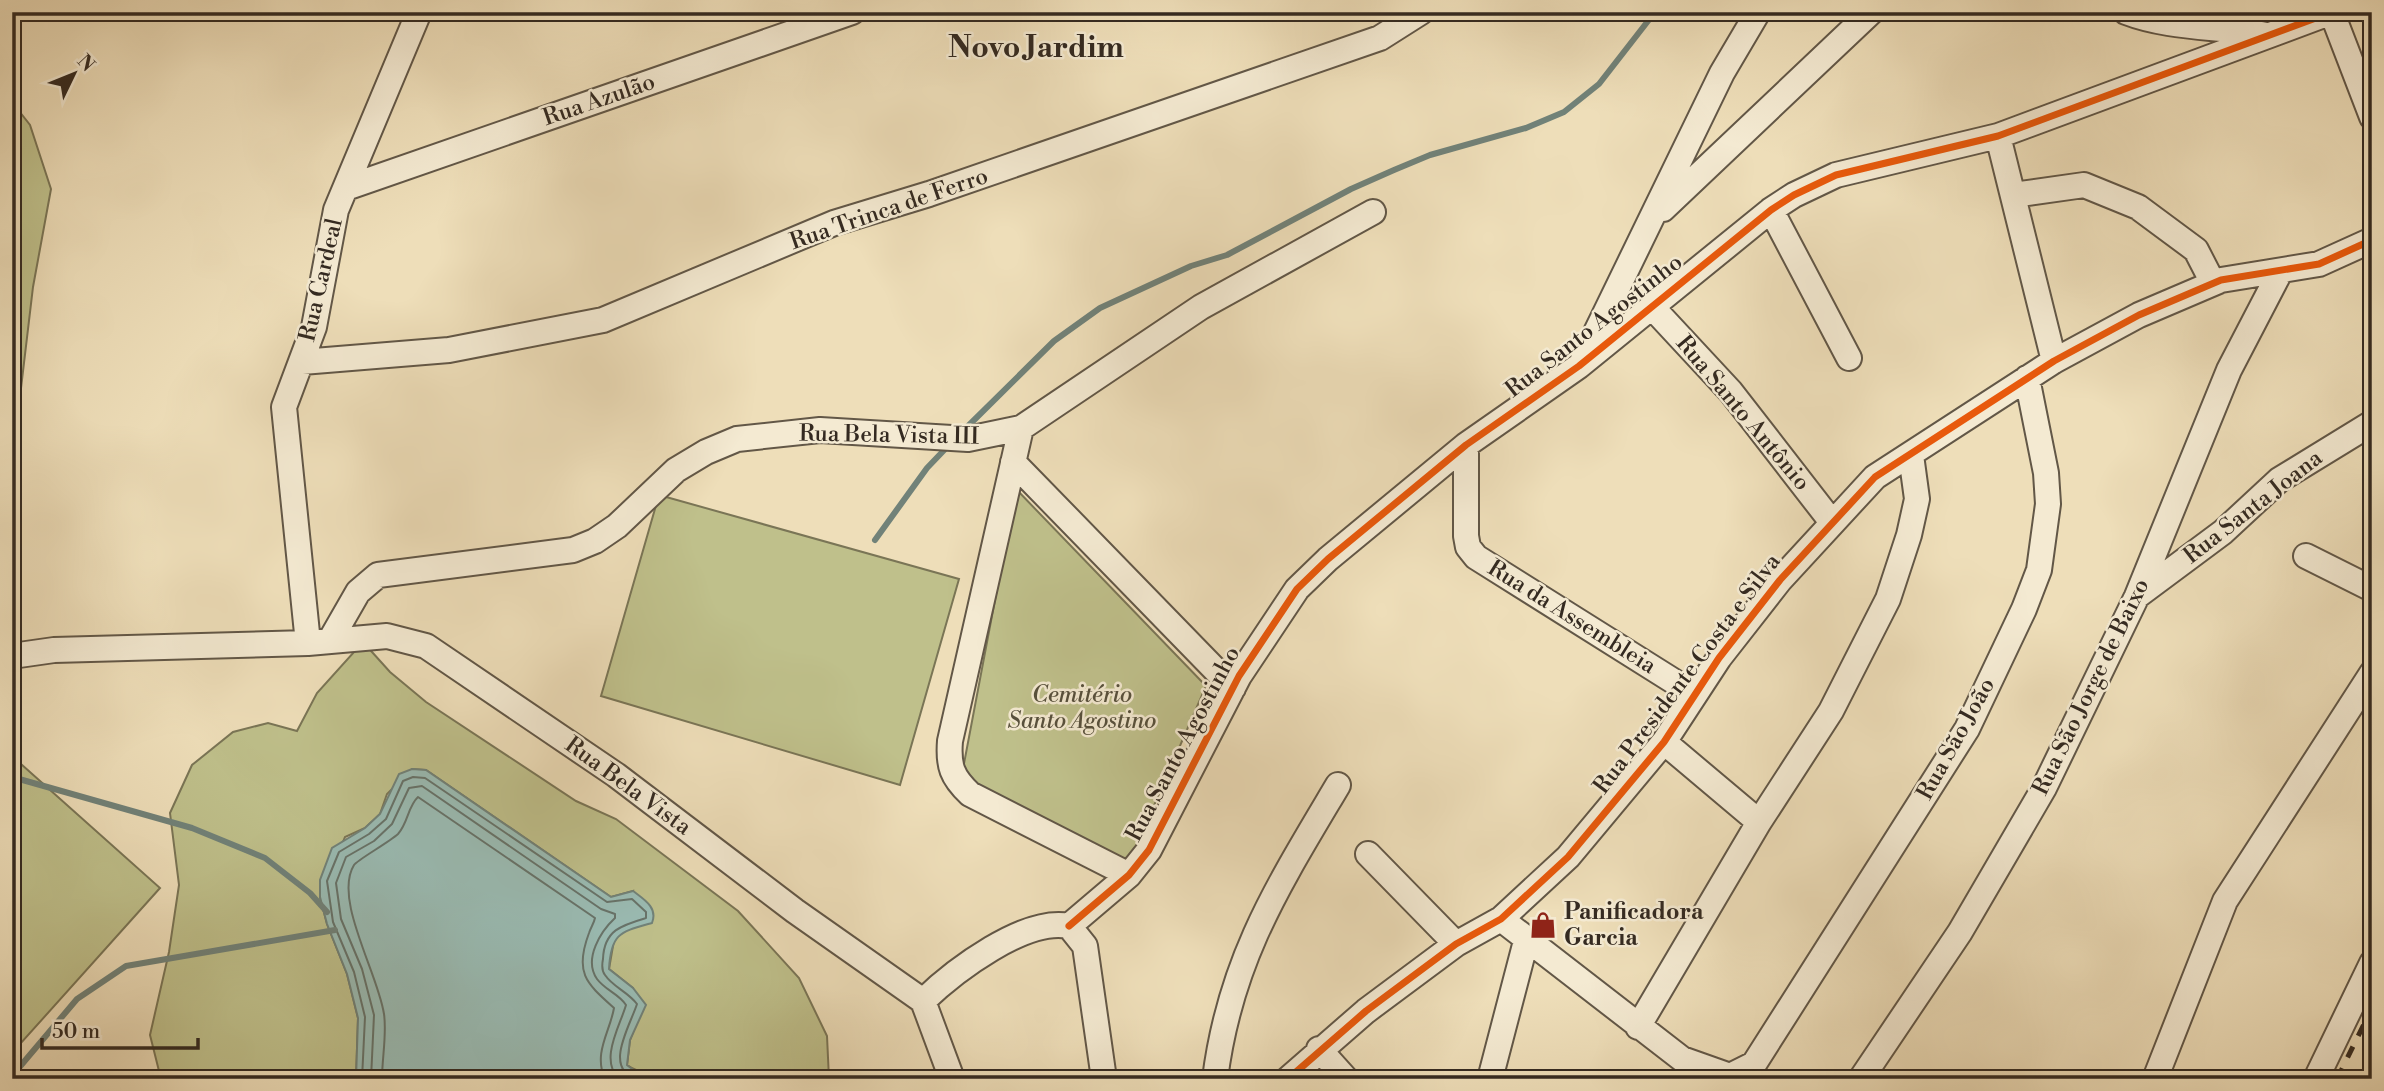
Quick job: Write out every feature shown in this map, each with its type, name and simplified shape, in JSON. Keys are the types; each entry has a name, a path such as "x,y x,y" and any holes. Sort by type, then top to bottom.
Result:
{"street":[{"name":"Rua Cardeal","path":"320,641 284,421 287,393 302,362 314,327 330,233 419,12"},
{"name":"Rua Azulão","path":"346,188 852,12"},
{"name":"Rua Trinca de Ferro","path":"302,362 449,350 603,320 834,223 929,194 1380,38 1421,12"},
{"path":"1579,366 1723,73 1758,12"},
{"path":"1653,219 1871,12"},
{"path":"2126,12 2164,23 2222,27 2266,35"},
{"path":"2332,12 2372,117"},
{"name":"Rua Santo Agostinho","path":"1069,926 1129,875 1149,850 1233,688 1297,589 1328,559 1466,445 1579,366 1771,210 1836,174 1998,136 2332,12"},
{"path":"1998,136 2054,361"},
{"path":"2013,195 2084,186 2138,207 2196,250 2213,283"},
{"path":"1771,210 1849,358"},
{"name":"Rua Bela Vista III","path":"320,641 358,592 378,575 573,550 595,541 617,526 676,470 706,452 737,439 820,430 968,439 1021,428 1201,307 1373,212"},
{"name":"Rua Presidente Costa e Silva","path":"1288,1079 1319,1049 1456,944 1501,919 1568,857 1664,742 1694,694 1780,580 1831,521 1875,477 2054,361 2139,315 2213,283 2319,264 2372,240"},
{"name":"Rua São Jorge de Baixo","path":"1861,1079 1960,932 2044,788 2137,596 2229,370 2280,272"},
{"name":"Rua Santo Antônio","path":"1652,307 1731,392 1831,521"},
{"name":"Rua São João","path":"1682,1069 1730,1076 1754,1065 1967,729 2024,609 2039,570 2048,504 2046,473 2027,378"},
{"name":"Rua Santa Joana","path":"2137,596 2223,533 2279,480 2372,423"},
{"path":"1021,428 950,741 948,761 954,779 970,793 1129,875"},
{"name":"Rua da Assembleia","path":"1466,445 1466,536 1468,547 1476,557 1694,694"},
{"path":"1638,1027 1759,822 1831,711 1888,599 1909,535 1917,499 1911,455"},
{"path":"1013,462 1233,688"},
{"path":"2306,556 2372,589"},
{"name":"Rua Bela Vista","path":"12,656 54,650 320,641 387,636 411,641 442,654 616,775 795,911 923,1001"},
{"path":"2155,1079 2225,901 2372,673"},
{"path":"1664,742 1759,822"},
{"path":"1215,1079 1221,1034 1239,971 1266,907 1338,785"},
{"path":"1368,853 1456,944"},
{"path":"1501,919 1638,1027 1682,1069"},
{"path":"951,1079 923,1001 975,957 1056,923 1069,926 1085,946 1104,1079"},
{"path":"1490,1079 1526,941"},
{"path":"2316,1079 2372,963"},
{"path":"1319,1049 1346,1079"}],"green space":[{"path":"12,102 30,125 51,189 33,287 17,422 18,536 12,561"},
{"name":"Cemitério Santo Agostino","path":"1016,489 1206,686 1126,870 959,790"},
{"path":"659,495 959,579 900,785 601,696"},
{"path":"363,642 390,672 426,702 576,801 616,819 738,911 799,978 827,1036 829,1079 694,1080 644,1073 627,1065 630,1040 639,1017 633,988 609,969 614,940 623,931 633,891 611,897 426,770 412,769 387,794 380,814 365,828 345,837 320,897 327,924 347,974 358,1018 356,1079 161,1079 150,1035 169,952 179,885 170,813 192,765 233,732 268,723 297,731 317,693"},
{"path":"12,756 160,888 12,1053"}],"water":[{"path":"412,769 426,770 611,897 633,891 649,905 653,913 652,923 619,936 612,948 609,969 633,988 646,1005 630,1040 627,1065 635,1071 663,1079 356,1079 358,1018 347,974 327,924 320,897 320,880 332,848 365,828 380,814 399,774"}],"waterway":[{"path":"964,430 1054,341 1100,308 1191,266 1227,255 1351,189 1394,170 1430,155 1526,128 1564,112 1599,84 1655,12"},
{"path":"875,540 927,468 949,445"},
{"path":"12,777 192,828 265,858 310,893 327,912"},
{"path":"12,1076 77,999 126,966 335,930"}],"railway":[{"path":"2337,1079 2372,1008"}],"cycle path":[{"path":"1069,926 1129,875 1149,850 1239,676 1297,589 1328,559 1466,445 1579,366 1771,210 1794,195 1836,175 1998,136 2332,12"},
{"path":"1288,1079 1366,1011 1456,944 1501,919 1568,857 1664,742 1719,658 1780,580 1875,477 2054,361 2139,315 2221,280 2319,264 2372,240"}],"place":[{"name":"Panificadora Garcia","path":"1543,925"}],"district":[{"name":"Novo Jardim","path":"1036,48"}]}
